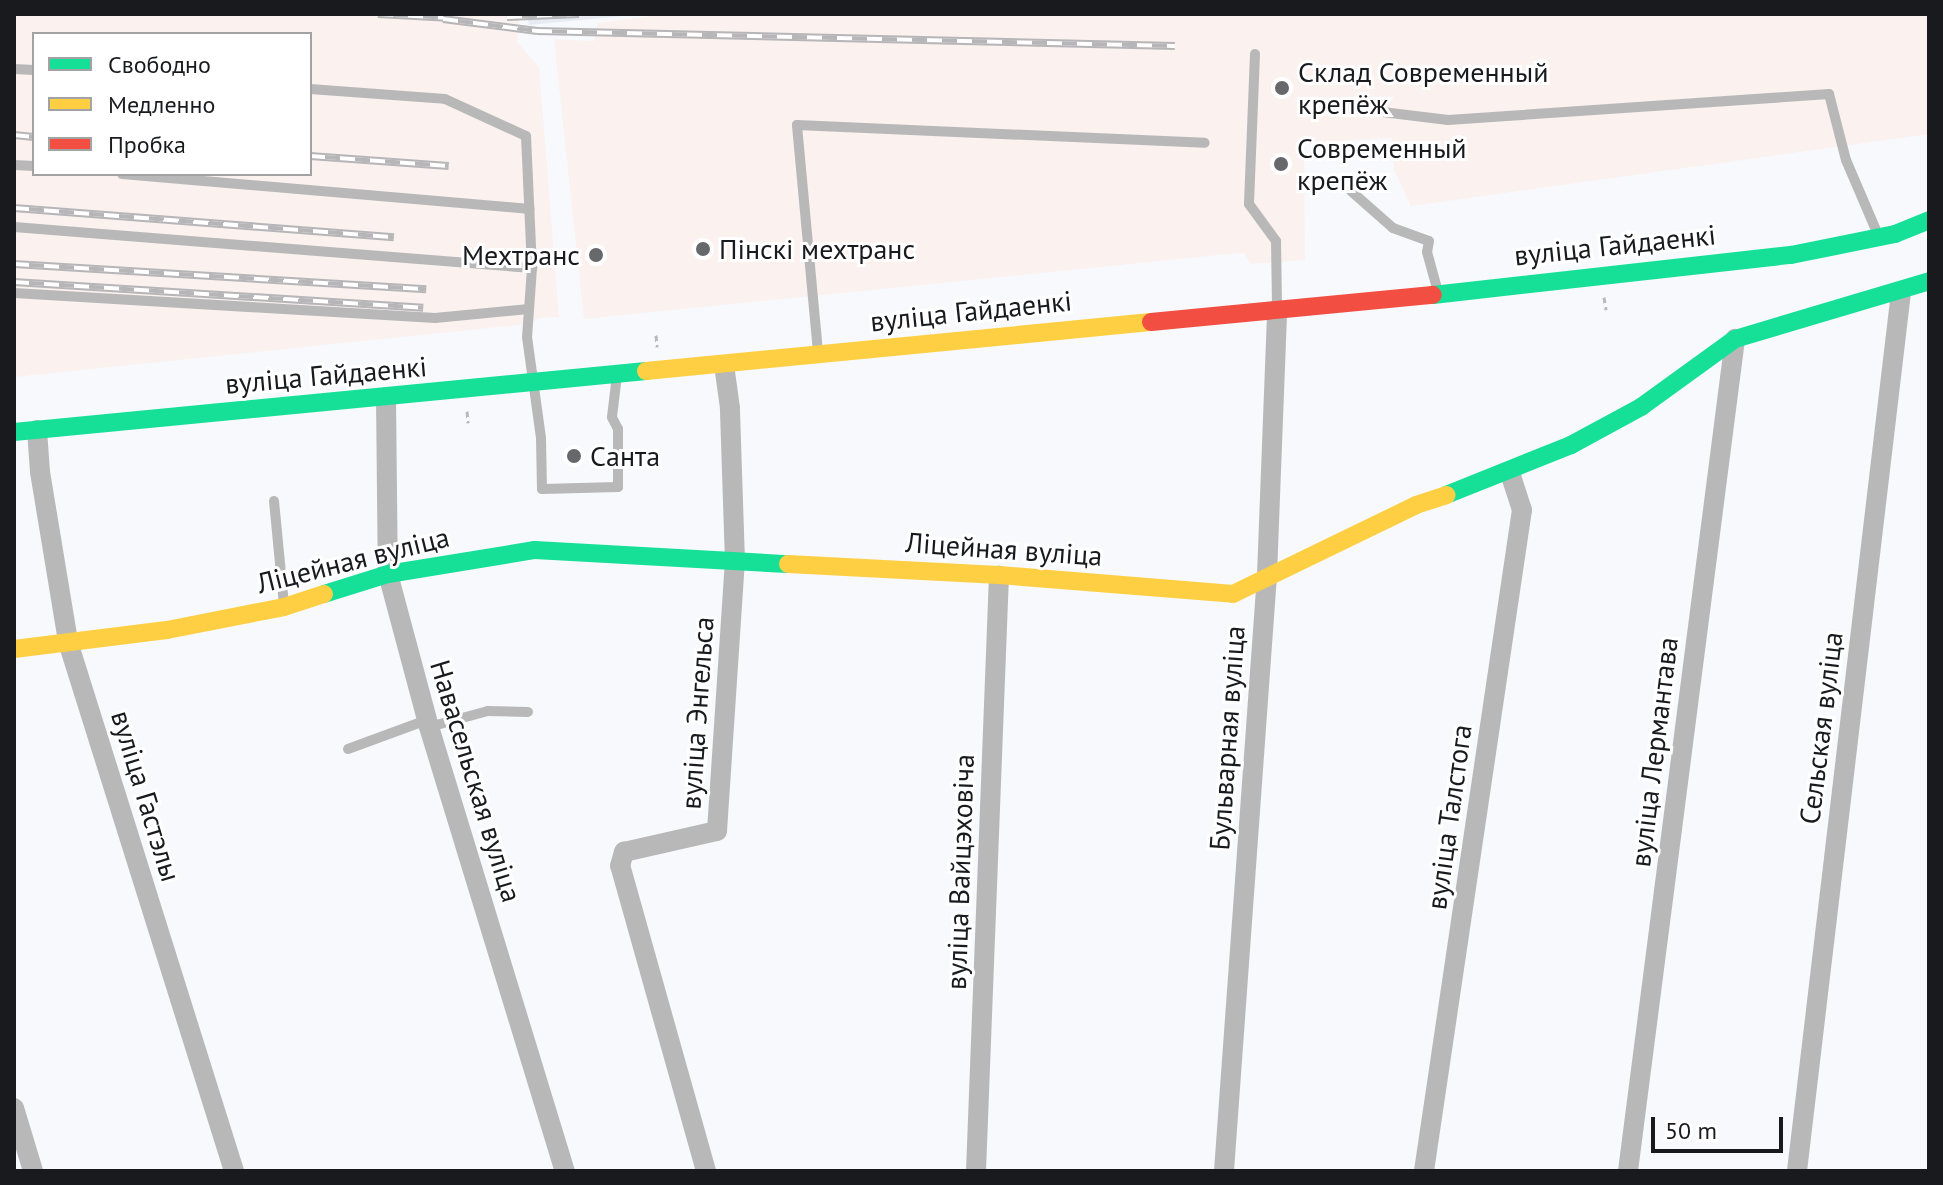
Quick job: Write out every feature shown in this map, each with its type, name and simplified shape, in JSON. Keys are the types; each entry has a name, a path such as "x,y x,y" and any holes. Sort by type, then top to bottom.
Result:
{"street":[{"name":"вуліца Гайдаенкі","path":"14,432 1438,294 1791,255 1879,237 1929,220"},
{"name":"Ліцейная вуліца","path":"14,649 167,630 284,607 388,574 535,550 999,575 1233,594 1416,505 1510,472 1641,407 1735,339 1901,292 1929,281"},
{"name":"Сельская вуліца","path":"1797,1171 1901,292"},
{"name":"Бульварная вуліца","path":"1224,1171 1267,575 1277,309"},
{"name":"вуліца Лермантава","path":"1628,1171 1735,339"},
{"name":"вуліца Энгельса","path":"706,1171 620,866 624,852 717,831 735,562 730,408 724,365"},
{"name":"Навасельская вуліца","path":"386,397 388,574 428,723 565,1171"},
{"name":"вуліца Гастэлы","path":"37,430 40,472 68,642 234,1171"},
{"name":"вуліца Талстога","path":"1424,1171 1522,510 1510,472"},
{"name":"вуліца Вайцэховіча","path":"976,1171 999,575"},
{"path":"14,1108 33,1171"}],"lane":[{"path":"1255,54 1249,204 1276,241 1277,309"},
{"path":"312,89 445,99 526,136 532,268 529,309 531,383 541,438 542,489 618,487 618,429 612,417 617,375"},
{"path":"1333,106 1448,120 1829,94 1846,160 1879,237"},
{"path":"819,354 797,125 1205,143"},
{"path":"145,176 530,209"},
{"path":"1351,191 1393,228 1429,241 1427,252 1438,294"},
{"path":"14,227 532,268"},
{"path":"14,293 435,318 529,309"},
{"path":"274,501 284,607"},
{"path":"348,749 428,723 488,711 528,712"}],"shaded area":[{"path":"14,14 519,14 517,42 539,67 559,317 539,318 528,324 14,377"},
{"path":"527,14 643,14 529,25"},
{"name":"Пінскі мехтранс","path":"668,14 1929,14 1929,134 1411,206 1394,170 1392,138 1304,143 1305,260 1250,264 1244,253 1228,254 584,319 554,39 594,41 598,23"}],"railway":[{"path":"378,14 451,18"},
{"path":"507,17 579,14"},
{"path":"443,19 537,31 1175,46"},
{"path":"14,135 32,137"},
{"path":"312,156 449,166"},
{"path":"14,208 394,237"},
{"path":"14,264 426,289"},
{"path":"14,282 423,308"}],"traffic: fast":[{"path":"1433,295 1791,255 1895,234 1929,220"},
{"path":"1446,495 1571,445 1641,407 1735,339 1929,281"},
{"path":"14,432 646,371"},
{"path":"324,594 388,574 535,550 788,564"}],"traffic: slow":[{"path":"646,371 1151,322"},
{"path":"788,564 999,575 1233,594 1416,505 1446,495"},
{"path":"14,649 167,630 284,607 324,594"}],"traffic: jam":[{"path":"1151,322 1433,295"}],"place":[{"name":"Склад Современный крепёж","path":"1282,88"},
{"name":"Современный крепёж","path":"1281,164"},
{"name":"Пінскі мехтранс","path":"703,249"},
{"name":"Мехтранс","path":"596,255"},
{"name":"Санта","path":"574,456"}]}
